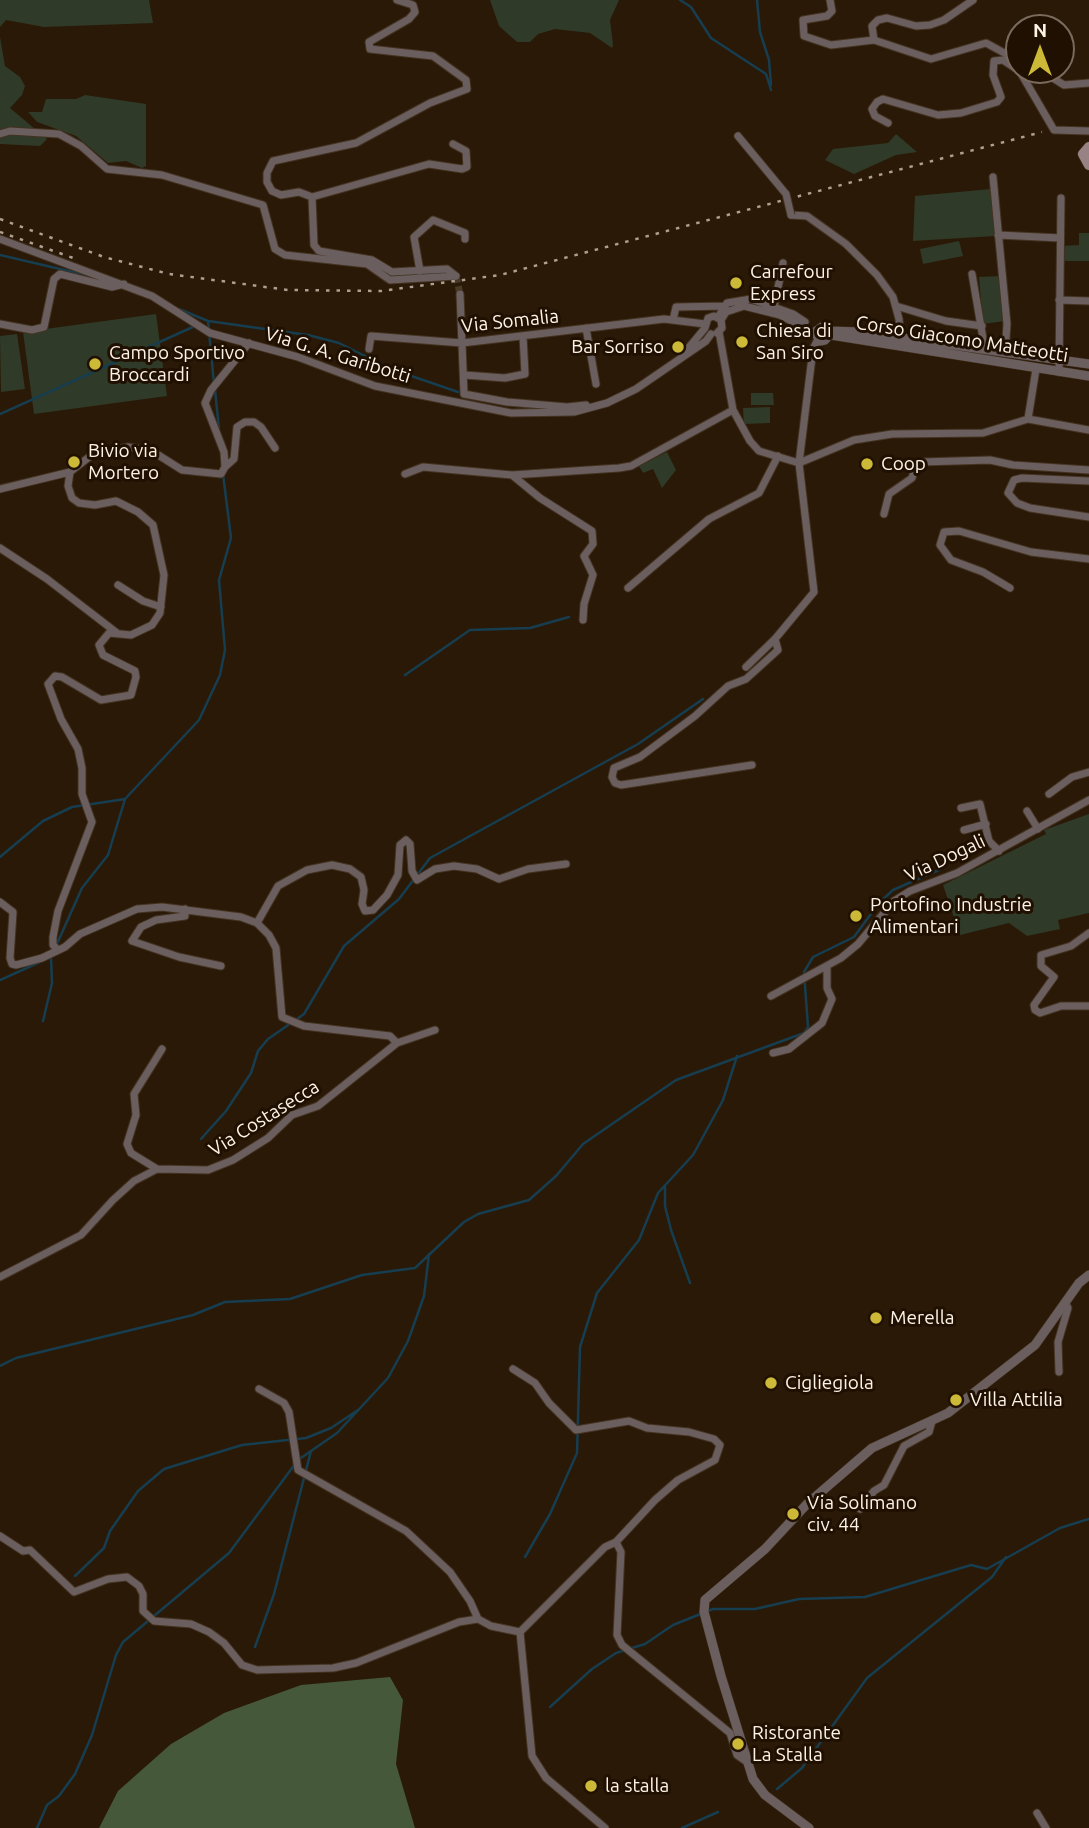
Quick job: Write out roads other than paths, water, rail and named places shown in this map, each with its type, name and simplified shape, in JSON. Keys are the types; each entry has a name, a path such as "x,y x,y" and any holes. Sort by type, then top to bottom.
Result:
{"main road":[{"path":"1089,147 1083,154 1089,165"}],"street":[{"path":"397,0 413,5 415,12 409,19 369,42 370,49 433,56 466,80 467,89 430,103 356,143 273,161 267,173 272,191 281,195 299,192 312,197 429,164 462,169 467,167 466,151 453,144"},
{"path":"830,0 832,11 827,16 803,20 804,36 831,45 874,40 888,48 931,59 986,43 1005,57"},
{"path":"874,40 872,26 878,20 887,18 916,26 930,25 944,20 973,0"},
{"path":"888,124 875,116 872,109 883,99 938,115 961,113 997,102 1001,97 992,75 994,61 1005,61"},
{"path":"1062,84 1089,83"},
{"path":"1028,84 1054,130 1089,131"},
{"path":"0,134 10,131 59,134 81,146 107,169 162,175 263,205 275,249 285,255 367,264 390,280 456,276 447,269 392,272 372,260 319,251 314,246 312,197"},
{"path":"738,136 786,194 792,215 807,216 846,244 886,285 896,306 901,343"},
{"path":"992,177 1007,324 1005,353"},
{"path":"1059,372 1061,198"},
{"path":"420,271 414,237 433,220 465,233 465,239"},
{"path":"998,235 1060,239"},
{"name":"Via G. A. Garibotti","path":"0,239 124,284 210,333 310,361 375,386 511,413 574,412 607,403 636,389 681,357 708,332"},
{"path":"774,307 783,263"},
{"path":"0,324 32,330 44,327 54,279 60,274 112,287 124,284"},
{"path":"972,274 985,350"},
{"path":"460,294 464,394 507,402 567,407 607,403"},
{"path":"708,332 668,319 676,307 725,306 738,300 751,299 793,314 817,334"},
{"path":"1059,300 1089,300"},
{"path":"720,319 725,306"},
{"path":"896,306 946,321 982,326"},
{"path":"708,332 733,307 755,307 780,315 817,334"},
{"path":"720,319 710,317 708,332 733,410 759,451 799,463 854,440 892,434 982,433 1028,419 1089,430"},
{"name":"Via Somalia","path":"369,349 372,336 380,335 462,343 668,319"},
{"path":"586,328 596,384"},
{"name":"Corso Giacomo Matteotti","path":"817,334 825,340 829,333 1089,376"},
{"path":"747,667 775,639 814,592 799,463 817,334"},
{"path":"464,375 505,379 525,374 523,336"},
{"path":"225,467 224,452 205,403 211,390 249,343"},
{"name":"Corso Giacomo Matteotti","path":"901,343 985,350 1089,364"},
{"path":"1028,419 1036,369"},
{"path":"405,474 423,467 512,475 631,466 733,410"},
{"path":"0,489 70,472 93,454 128,447 152,451 182,470 210,475 221,474 234,459 237,427 245,422 254,422 261,428 275,448"},
{"path":"628,588 678,542 709,520 759,493 778,456"},
{"path":"884,514 888,494 912,478 916,464 921,462 990,460 1013,465 1089,470"},
{"path":"57,949 53,945 53,937 58,911 92,822 82,794 82,768 78,749 61,719 48,684 55,676 62,677 102,700 131,695 135,671 103,655 99,645 109,634 142,631 152,625 161,607 163,569 153,525 138,512 116,501 94,505 79,503 72,498 68,486 70,472"},
{"path":"512,475 540,498 593,531 593,544 584,556 593,575 584,604 583,620"},
{"path":"1089,481 1022,478 1014,480 1008,493 1017,503 1030,508 1089,517"},
{"path":"1010,588 983,572 951,560 940,545 944,532 959,531 1031,552 1089,559"},
{"path":"0,548 47,579 118,634"},
{"path":"118,585 143,601 161,607"},
{"path":"752,765 621,785 615,783 612,777 614,768 640,757 695,716 728,686 746,680 778,650 775,639"},
{"path":"1049,794 1072,777 1089,772"},
{"name":"Via Dogali","path":"771,996 827,966 858,943 894,901 999,851 1089,800"},
{"path":"961,808 980,804 989,841 999,851"},
{"path":"1027,811 1038,829"},
{"path":"964,830 986,824"},
{"path":"257,923 278,887 307,870 332,865 350,869 361,877 364,890 362,904 365,911 373,910 387,895 398,875 400,845 405,840 410,844 412,871 417,880 435,869 454,866 477,869 499,879 528,869 566,864"},
{"path":"0,902 13,912 15,919 12,964 42,958 80,934 137,909 185,909 241,917 257,923 270,935 276,948 282,1017 316,1028 390,1036 397,1043"},
{"path":"185,909 185,915 156,920 141,927 132,941 178,957 220,966"},
{"path":"1089,933 1070,946 1041,955 1041,966 1055,976 1034,1005 1035,1010 1040,1013 1061,1006 1089,1006"},
{"path":"773,1053 789,1049 822,1023 832,999 827,988 827,966"},
{"name":"Via Costasecca","path":"157,1169 208,1170 233,1160 268,1138 292,1115 318,1106 397,1043 435,1030"},
{"path":"157,1169 131,1153 127,1144 136,1115 134,1094 162,1049"},
{"path":"0,1277 81,1236 134,1181 157,1169"},
{"path":"810,1828 775,1804 753,1779 704,1612 705,1600 765,1549 807,1504 872,1448 932,1421 963,1402 1035,1345 1065,1302 1089,1275"},
{"path":"1059,1372 1058,1342 1068,1308 1065,1302"},
{"path":"513,1369 535,1383 548,1403 576,1430 629,1421 647,1428 689,1432 714,1439 720,1445 715,1460 678,1480 616,1542 605,1546 520,1633"},
{"path":"260,1389 284,1403 289,1412 298,1470 398,1526 450,1572 470,1601 478,1619"},
{"path":"860,1509 874,1491 884,1485 904,1446 929,1432 932,1421"},
{"path":"0,1536 23,1551 30,1550 74,1592 108,1579 127,1577 139,1586 143,1594 143,1611 154,1621 191,1624 209,1632 224,1643 242,1665 257,1670 333,1668 356,1663 459,1622 478,1619 491,1626 520,1633"},
{"path":"616,1542 621,1552 617,1635 622,1645 730,1733 737,1755 747,1762"},
{"path":"520,1633 533,1756 546,1778 605,1828"},
{"path":"1037,1813 1046,1828"}],"waterway":[{"path":"680,0 691,7 711,38 766,74 771,90"},
{"path":"757,0 760,32 769,60 771,85"},
{"path":"0,255 90,276"},
{"path":"179,309 208,321 308,335 339,343 391,369 458,392"},
{"path":"208,321 214,384"},
{"path":"0,414 195,326"},
{"path":"215,390 219,429"},
{"path":"56,946 82,888 108,855 125,799 199,720 220,675 225,650 219,580 231,538 223,474"},
{"path":"405,675 470,630 530,628 569,617"},
{"path":"201,1139 226,1111 251,1073 258,1051 268,1039 304,1014 344,946 399,899 430,858 638,744 703,699"},
{"path":"0,857 43,821 72,807 125,799"},
{"path":"0,1366 16,1358 193,1315 225,1302 290,1299 362,1275 415,1268 464,1222 478,1214 529,1200 556,1176 583,1144 676,1080 804,1033 808,1027 804,972 813,957 854,937 879,903 893,890 941,869"},
{"path":"43,1021 52,983 51,957"},
{"path":"0,980 40,962"},
{"path":"525,1557 550,1514 577,1453 580,1347 597,1293 639,1240 658,1193 693,1155 723,1100 737,1056"},
{"path":"665,1187 665,1206 671,1230 690,1283"},
{"path":"37,1828 47,1805 59,1796 75,1774 92,1735 116,1655 123,1642 229,1553 298,1460 337,1433 388,1378 408,1341 424,1296 429,1254"},
{"path":"75,1576 104,1548 110,1531 138,1491 164,1469 242,1445 306,1438 331,1428 358,1410"},
{"path":"255,1647 274,1594 311,1451"},
{"path":"550,1707 592,1669 616,1653 645,1644 673,1625 713,1609 755,1609 799,1599 865,1597 971,1565 987,1569 1060,1528 1089,1519"},
{"path":"777,1789 802,1768 867,1678 992,1577 1006,1557"},
{"path":"682,1828 718,1812"}],"tunnel":[{"path":"456,276 460,294"}],"railway":[{"path":"0,219 104,257 169,274 288,290 381,291 500,275 1042,132"},
{"path":"0,232 79,260"}],"place":[{"name":"Carrefour Express","path":"736,283"},
{"name":"Chiesa di San Siro","path":"742,342"},
{"name":"Bar Sorriso","path":"678,347"},
{"name":"Campo Sportivo Broccardi","path":"95,364"},
{"name":"Bivio via Mortero","path":"74,462"},
{"name":"Coop","path":"867,464"},
{"name":"Portofino Industrie Alimentari","path":"856,916"},
{"name":"Merella","path":"876,1318"},
{"name":"Cigliegiola","path":"771,1383"},
{"name":"Villa Attilia","path":"956,1400"},
{"name":"Via Solimano civ. 44","path":"793,1514"},
{"name":"Ristorante La Stalla","path":"738,1744"},
{"name":"la stalla","path":"591,1786"}]}
